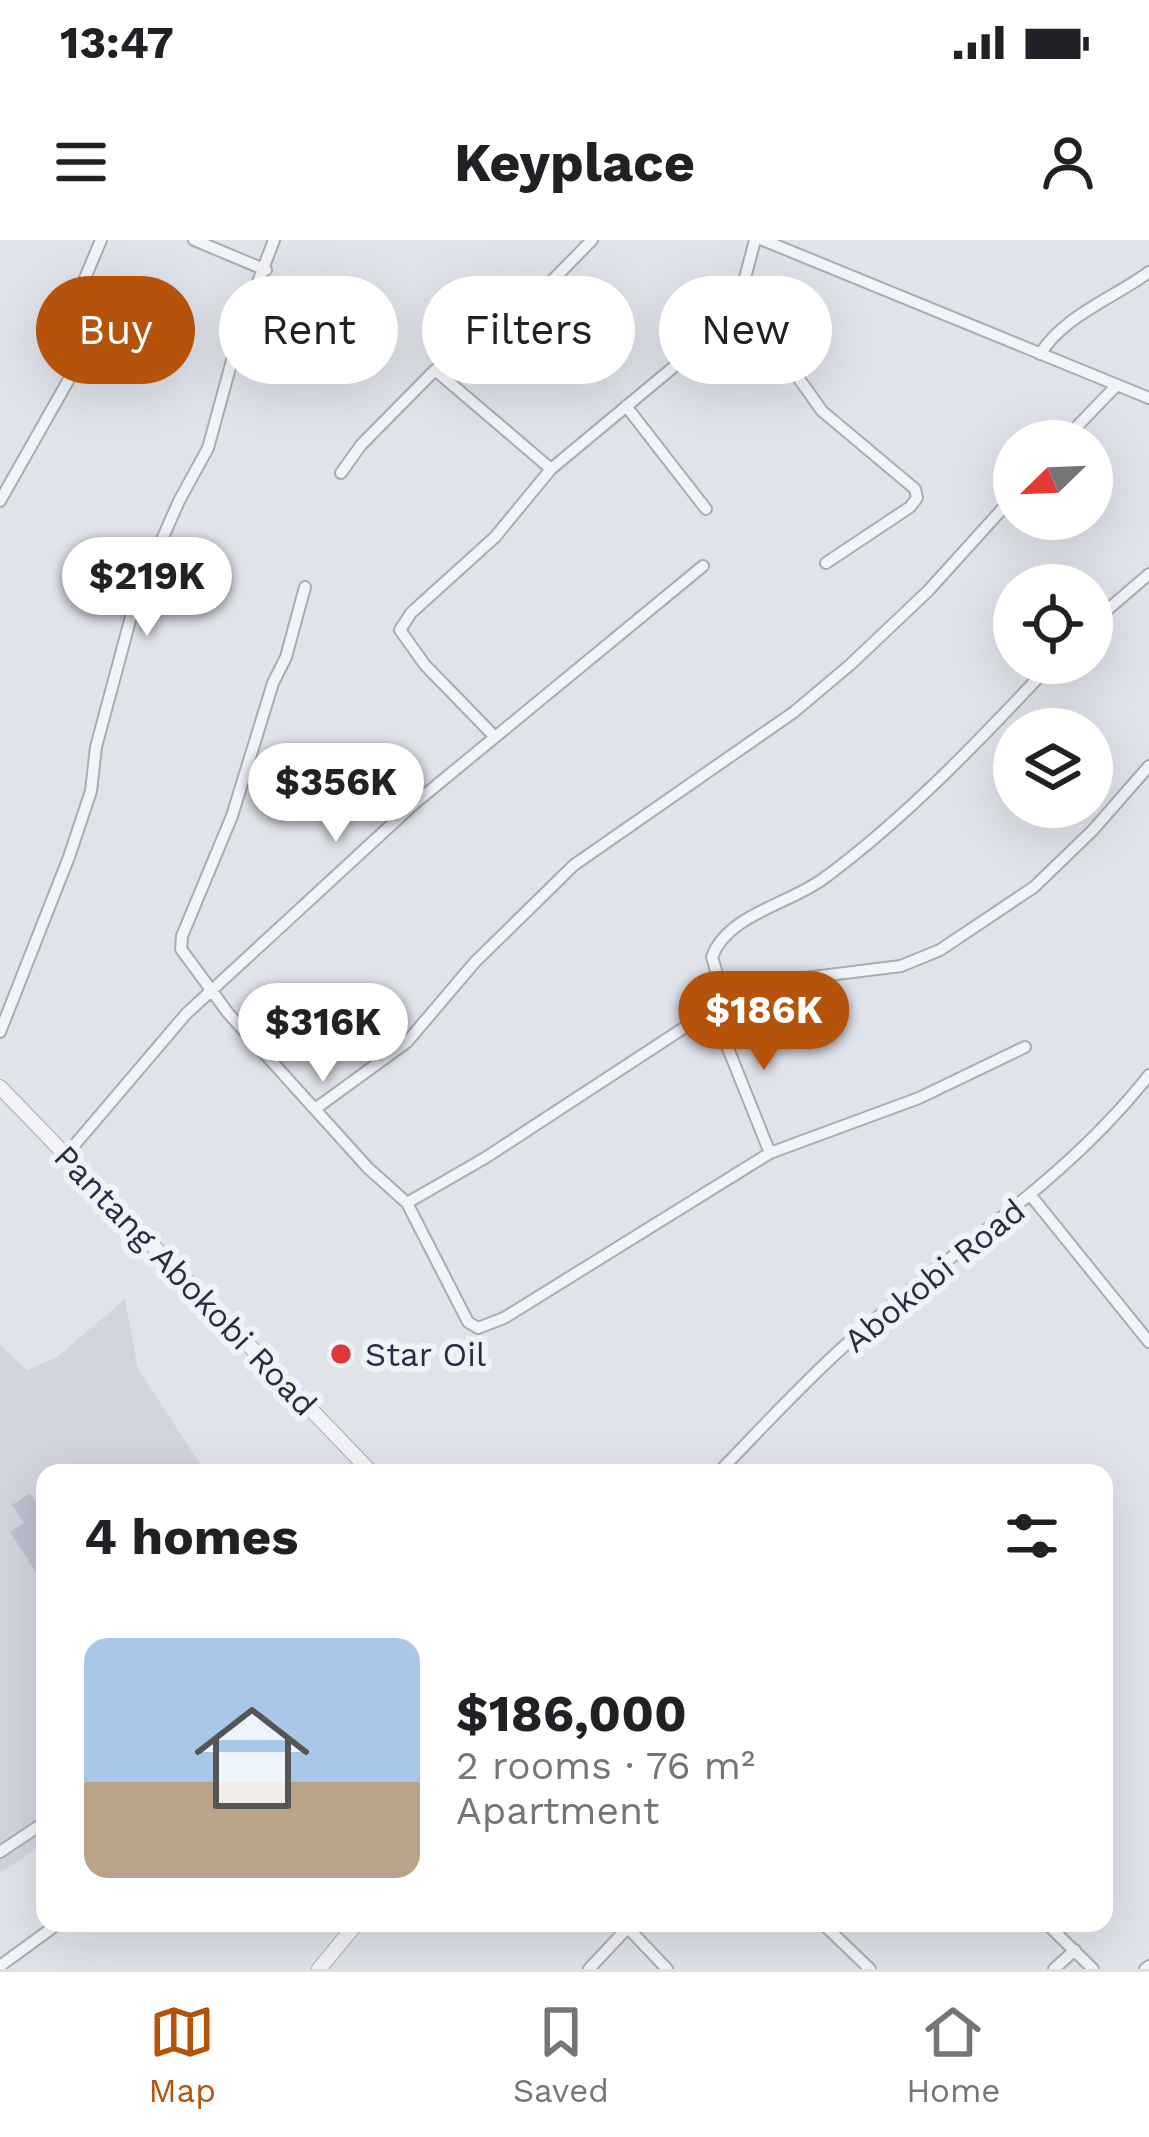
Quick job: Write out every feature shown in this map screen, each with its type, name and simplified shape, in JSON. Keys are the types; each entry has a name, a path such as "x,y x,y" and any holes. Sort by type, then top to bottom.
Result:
{"street":[{"path":"0,501 77,365 80,353 72,308 101,240"},
{"path":"194,240 266,270"},
{"path":"0,1032 70,857 91,790 96,747 130,615 178,501 208,448 242,324 274,240"},
{"path":"556,276 590,241"},
{"path":"753,276 768,241 1149,398"},
{"path":"1040,354 1062,326 1149,272"},
{"path":"495,737 425,665 400,630 411,613 494,537 551,469 659,379"},
{"path":"341,473 361,445 422,383"},
{"path":"451,384 551,469"},
{"path":"803,384 822,411 915,489 910,507 826,563"},
{"path":"1084,420 1117,386"},
{"path":"626,406 706,508"},
{"path":"315,1109 407,1042 475,962 574,865 794,712 851,664 928,591 993,519"},
{"path":"66,1155 178,1022 415,803 703,566"},
{"path":"1113,605 1149,574"},
{"path":"305,587 232,816 181,942 183,955 315,1109 406,1203 463,1313 478,1328 524,1306 770,1153 919,1098 1025,1047"},
{"path":"725,1001 712,957 727,933 820,881 886,826 1031,684"},
{"path":"406,1203 485,1158 725,1001 797,979 901,966 940,950 1034,887 1094,830 1149,766"},
{"path":"713,1011 770,1153"},
{"name":"Abokobi Road","path":"727,1464 842,1348 1032,1197 1134,1097 1149,1076"},
{"name":"Pantang Abokobi Road","path":"0,1087 363,1464"},
{"path":"1134,1097 1149,1105"},
{"path":"1032,1197 1149,1342"},
{"path":"0,1852 36,1828"},
{"path":"0,1966 47,1932"},
{"path":"319,1969 350,1932"},
{"path":"589,1969 623,1932"},
{"path":"636,1932 667,1969"},
{"path":"831,1932 869,1969"},
{"path":"1056,1932 1094,1969"},
{"path":"1054,1969 1075,1950"}],"shaded area":[{"path":"125,1299 138,1369 200,1464 36,1464 36,1849 0,1873 0,1345 27,1370 57,1357"}],"building":[{"path":"30,1493 36,1502 36,1572 10,1532 24,1523 12,1505"}],"place":[{"name":"Star Oil","path":"341,1354"}]}
